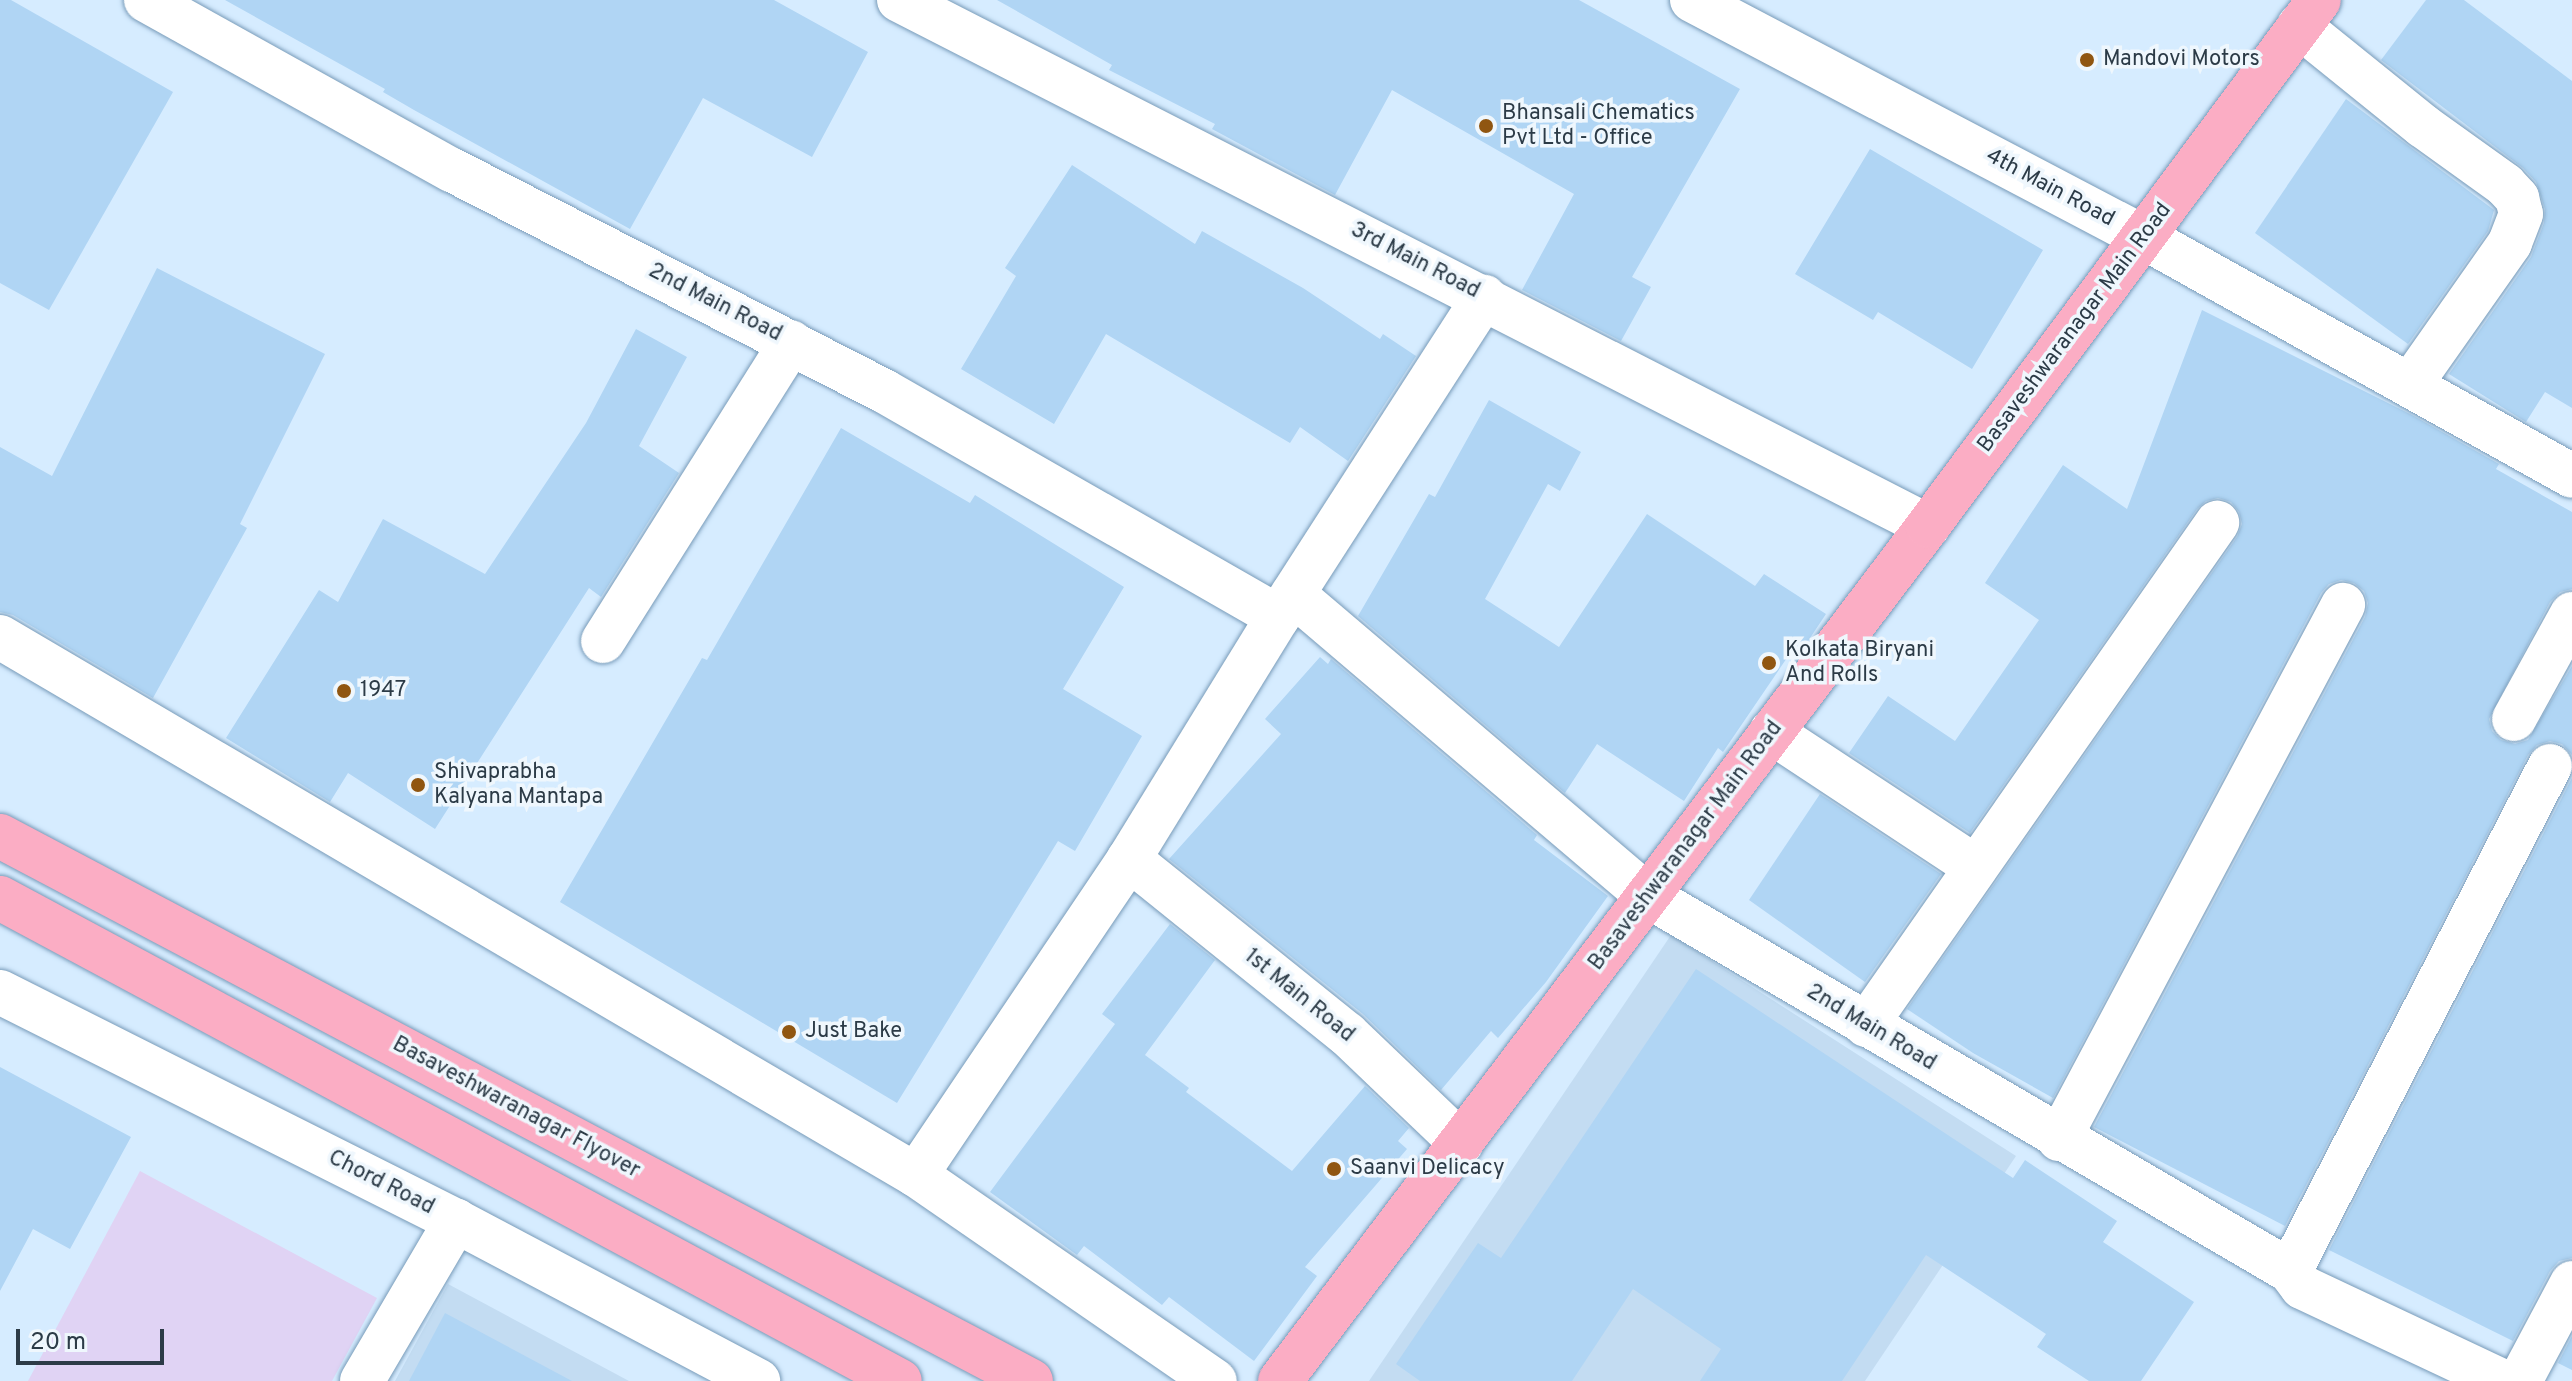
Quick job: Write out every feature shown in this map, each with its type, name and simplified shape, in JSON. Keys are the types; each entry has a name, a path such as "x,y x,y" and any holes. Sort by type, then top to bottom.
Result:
{"main road":[{"name":"Basaveshwaranagar Main Road","path":"1280,1381 1928,526 2309,13"},
{"name":"Basaveshwaranagar Flyover","path":"0,836 1031,1381"},
{"path":"0,898 900,1381"}],"street":[{"name":"2nd Main Road","path":"147,0 452,170 791,342 1286,606 1648,896 2059,1139 2290,1271 2302,1287 2502,1381"},
{"name":"3rd Main Road","path":"899,0 1928,526"},
{"name":"4th Main Road","path":"1692,0 2143,237 2572,476"},
{"path":"2309,13 2423,126 2505,185 2517,198 2521,214 2510,243 2411,384"},
{"path":"916,1175 1129,859 1484,297"},
{"path":"603,641 791,342"},
{"path":"1866,1025 2217,523"},
{"path":"2059,1139 2343,605"},
{"path":"2514,719 2572,614"},
{"path":"0,637 916,1175 1215,1381"},
{"path":"1771,732 1976,867"},
{"path":"2290,1271 2550,766"},
{"name":"1st Main Road","path":"1129,859 1347,1034 1461,1143"},
{"name":"Chord Road","path":"0,992 456,1221 758,1381"},
{"path":"362,1381 456,1221"},
{"path":"2520,1381 2572,1283"}],"shaded area":[{"path":"1671,935 2016,1156 1865,1381 1369,1381"},
{"path":"140,1171 377,1298 332,1381 28,1381"},
{"path":"448,1284 629,1381 395,1381"}],"building":[{"path":"0,0 11,0 173,92 49,310 0,283"},
{"path":"225,0 774,0 868,52 812,157 703,98 630,229 414,110 383,92 385,89"},
{"path":"997,0 1579,0 1740,89 1632,277 1651,287 1621,341 1522,290 1574,194 1392,90 1335,195 1212,129 1215,124 1109,70 1112,65"},
{"path":"2426,0 2464,0 2572,81 2572,408 2545,392 2526,422 2449,374 2531,257 2544,223 2545,209 2536,182 2523,168 2381,60"},
{"path":"2346,99 2494,210 2488,231 2408,344 2255,233"},
{"path":"1870,149 2043,250 1972,369 1878,312 1873,320 1795,274"},
{"path":"1072,165 1195,244 1202,231 1303,288 1380,339 1383,334 1416,356 1348,461 1300,427 1290,443 1106,334 1054,424 961,369 1016,276 1005,268"},
{"path":"157,268 325,354 240,524 247,528 153,698 13,615 0,612 0,447 52,476"},
{"path":"2202,310 2412,415 2499,464 2496,469 2572,512 2572,589 2560,592 2550,602 2489,719 2492,731 2501,740 2515,744 2528,740 2572,666 2572,755 2562,744 2550,741 2537,745 2528,755 2285,1226 2094,1127 2365,617 2368,603 2364,591 2354,583 2341,580 2329,584 2321,593 2053,1098 1973,1053 1907,1009 2237,537 2242,524 2239,512 2231,502 2218,498 2206,501 2197,509 1970,833 1849,753 1888,696 1955,741 2039,620 1985,583 2063,465 2127,509"},
{"path":"636,329 687,357 639,446 679,473 601,597 589,588 435,829 348,773 330,802 226,738 319,590 338,602 383,519 485,574 586,423"},
{"path":"1489,400 1581,452 1560,491 1548,484 1485,599 1559,647 1647,514 1755,586 1764,574 1826,614 1798,656 1791,652 1723,752 1718,748 1684,801 1597,744 1565,793 1358,616 1429,494 1435,497"},
{"path":"841,428 970,503 975,495 1124,587 1063,689 1142,736 1075,851 1058,841 897,1103 560,902 702,658 707,660"},
{"path":"1320,657 1328,664 1331,659 1537,835 1534,840 1608,896 1546,982 1498,1038 1491,1031 1441,1090 1363,1014 1169,859 1281,734 1265,719"},
{"path":"2572,778 2572,1258 2559,1261 2550,1271 2513,1341 2329,1250"},
{"path":"1820,794 1941,874 1865,982 1749,900"},
{"path":"1170,924 1215,960 1145,1055 1189,1088 1186,1092 1292,1171 1365,1086 1409,1128 1398,1141 1407,1149 1305,1267 1317,1276 1254,1361 1169,1297 1162,1305 1084,1246 1077,1255 990,1192 1115,1024 1102,1014"},
{"path":"1696,969 2013,1178 2025,1160 2117,1221 2103,1242 2194,1302 2141,1381 2089,1381 2037,1347 2046,1334 1926,1255 1842,1381 1700,1381 1721,1349 1633,1289 1572,1381 1420,1381 1396,1364 1478,1243 1501,1258"},
{"path":"0,1067 131,1137 70,1249 33,1229 0,1291"},
{"path":"445,1313 572,1381 409,1381"},
{"path":"2572,1336 2572,1370 2558,1363"}],"place":[{"name":"Mandovi Motors","path":"2087,60"},
{"name":"Bhansali Chematics Pvt Ltd - Office","path":"1486,126"},
{"name":"Kolkata Biryani And Rolls","path":"1769,663"},
{"name":"1947","path":"344,691"},
{"name":"Shivaprabha Kalyana Mantapa","path":"418,785"},
{"name":"Just Bake","path":"789,1032"},
{"name":"Saanvi Delicacy","path":"1334,1169"}]}
